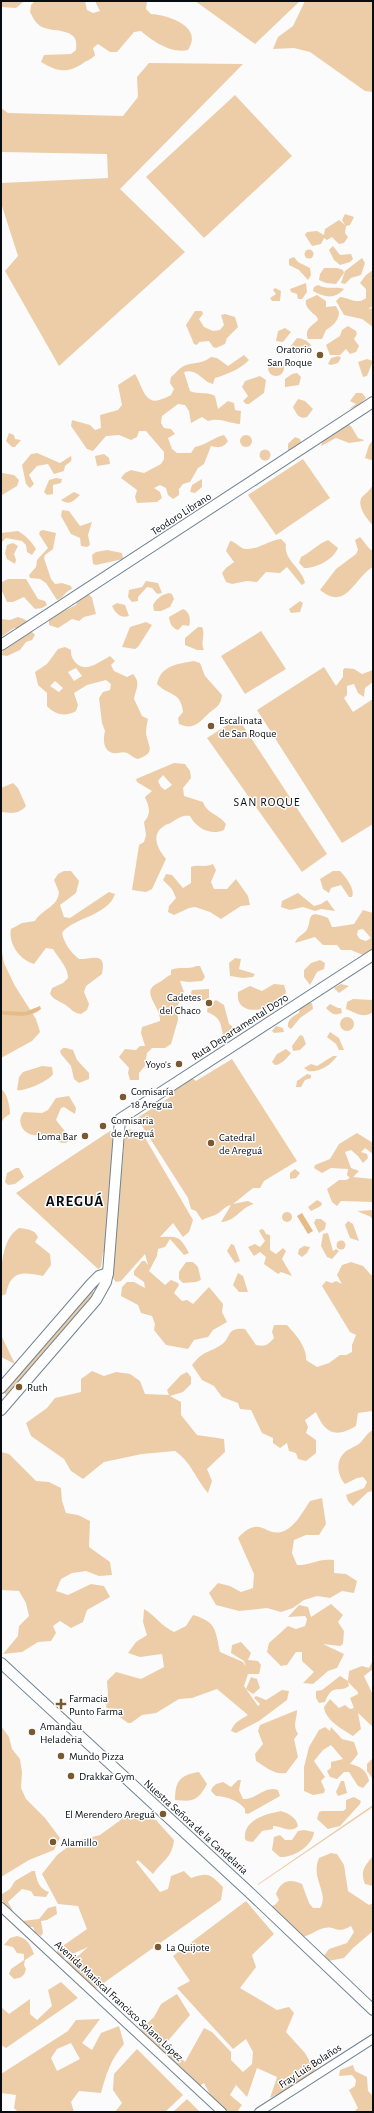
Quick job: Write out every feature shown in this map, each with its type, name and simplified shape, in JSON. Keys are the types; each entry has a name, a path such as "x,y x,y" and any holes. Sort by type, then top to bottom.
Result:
{"main road":[{"name":"Teodoro Librano","path":"1,645 373,402"},
{"name":"Ruta Departamental D070","path":"108,1269 120,1119 373,955"},
{"path":"1,1388 91,1284 108,1269"},
{"path":"1,1410 96,1300 106,1282 108,1269"},
{"name":"Nuestra Señora de la Candelaria","path":"1,1663 255,1897 373,2010"}],"street":[{"name":"Avenida Mariscal Francisco Solano López","path":"1,1907 222,2112"},
{"name":"Fray Luis Bolaños","path":"259,2112 373,2039"}],"shaded area":[{"path":"1,1 24,1 16,8 1,7"},
{"path":"35,1 85,1 87,10 93,13 100,11 95,1 147,1 146,9 151,14 175,20 188,29 192,35 192,42 188,50 175,50 163,46 141,31 134,32 117,52 110,52 98,44 93,48 95,55 76,67 66,70 51,68 41,62 44,55 71,54 76,50 76,43 71,34 48,29 38,24 30,12 31,5"},
{"path":"195,1 300,1 255,44"},
{"path":"305,1 373,1 373,92 365,91 310,52 294,48 273,49 278,37 293,26"},
{"path":"149,63 243,64 120,189 185,252 59,366 5,271 18,256 1,203 1,183 108,178 107,154 1,152 1,108 8,113 123,116 138,97 137,77"},
{"path":"235,95 292,156 204,238 146,177"},
{"path":"345,214 354,217 350,225 346,226 345,233 348,237 344,243 339,244 332,237 327,240 324,238 321,244 312,246 305,235 307,232 317,231 324,235 325,229 339,220 345,225 342,220"},
{"path":"333,246 340,255 351,254 353,259 350,262 340,265 334,260 329,250"},
{"path":"309,249 314,254 309,259 304,254"},
{"path":"294,257 298,262 310,268 311,275 308,280 299,270 289,265 289,259"},
{"path":"362,258 365,263 361,275 351,278 345,284 341,283 345,271"},
{"path":"324,268 337,268 343,270 344,273 336,284 326,283 319,280 320,274"},
{"path":"373,270 373,306 368,309 373,308 373,327 362,319 344,315 336,301 340,297 356,301 366,298 366,289 360,283 366,275"},
{"path":"306,283 307,292 302,299 298,299 297,294 291,292 290,289"},
{"path":"318,285 344,289 336,295 325,296 313,291 314,287"},
{"path":"275,288 281,291 280,301 272,301 270,298 276,294 273,290"},
{"path":"317,295 326,301 326,307 336,306 339,315 335,323 326,330 322,339 308,339 308,330 318,320 307,307 306,300"},
{"path":"195,311 202,311 203,314 199,319 204,327 213,331 220,330 224,325 221,315 225,314 235,317 238,327 227,338 225,344 216,348 213,347 209,341 199,342 197,345 194,344 186,325"},
{"path":"348,326 356,331 357,334 354,339 359,346 356,352 350,354 346,349 340,355 330,355 326,345 340,336 342,330"},
{"path":"285,328 291,332 283,342 276,341 278,331"},
{"path":"297,338 305,340 311,345 304,352 298,350 289,352 290,347"},
{"path":"244,355 249,360 246,363 234,371 215,378 213,384 196,373 189,371 184,372 190,391 215,396 218,409 228,401 234,403 235,410 241,411 240,424 220,420 208,421 202,417 191,423 189,411 185,405 178,404 162,416 161,423 164,428 171,429 175,434 168,438 172,449 177,453 191,453 195,447 224,435 228,441 221,447 211,446 204,464 198,468 190,482 183,484 179,489 179,495 173,499 168,495 166,488 160,485 154,488 160,492 162,498 157,502 137,503 135,497 137,490 121,478 125,473 131,470 144,473 161,464 164,459 164,452 146,431 139,431 137,437 131,440 119,435 106,436 93,451 87,449 71,426 72,420 90,425 95,430 101,428 100,415 118,410 122,405 118,385 135,374 146,396 154,401 164,399 171,395 174,389 170,383 171,377 184,366 202,362 211,357 217,358 228,366"},
{"path":"339,356 341,358 338,363 331,365 328,364 331,358"},
{"path":"367,359 373,361 367,376 363,377 358,362"},
{"path":"276,360 283,365 284,368 279,375 276,376 269,371 268,368 273,361"},
{"path":"297,373 301,377 299,385 285,387 285,379 292,374"},
{"path":"260,376 266,380 264,393 249,404 246,404 243,401 248,396 242,387 245,381"},
{"path":"356,393 362,393 366,398 358,406 349,409 356,404 350,401"},
{"path":"298,399 305,401 313,409 307,417 300,417 293,407"},
{"path":"347,424 351,426 358,438 364,440 363,441 349,443 336,438 321,446 323,440"},
{"path":"9,433 14,435 15,439 21,440 15,447 12,447 6,441"},
{"path":"244,435 248,435 252,441 248,447 244,447 240,443 240,439"},
{"path":"295,437 300,439 301,443 288,451 288,444"},
{"path":"373,440 373,459 371,460 365,458 369,445"},
{"path":"263,450 267,450 269,451 269,459 263,460 260,457 260,453"},
{"path":"37,453 60,463 71,456 71,460 65,466 64,471 54,474 48,464 37,466 29,475 34,484 30,488 26,484 22,465 31,454"},
{"path":"104,454 109,458 110,464 97,466 95,456"},
{"path":"303,459 330,498 276,535 248,495"},
{"path":"2,473 14,475 19,480 17,486 2,495"},
{"path":"56,478 62,479 61,483 53,485 53,494 47,495 44,492 49,480"},
{"path":"202,479 202,487 195,493 190,492 192,485"},
{"path":"373,485 373,525 365,516 360,504 362,497"},
{"path":"74,492 80,495 73,501 67,503 61,500"},
{"path":"62,510 69,511 80,526 92,522 88,535 90,545 87,547 81,546 80,538 71,534 61,516"},
{"path":"43,530 56,533 53,549 45,555 44,558 51,579 55,584 62,583 71,586 72,589 57,600 46,583 40,579 30,578 29,575 36,567 37,560 48,548 39,534 40,531"},
{"path":"18,531 28,539 36,549 32,555 27,552 26,545 22,541 6,538 1,543 1,533"},
{"path":"360,537 373,551 373,567 366,572 344,595 337,597 329,596 320,590 336,569 356,554 358,550 355,540"},
{"path":"281,539 286,544 287,555 300,573 305,583 302,585 287,567 280,573 266,572 257,582 247,581 232,584 226,582 222,573 234,562 226,551 230,541 245,549 252,549"},
{"path":"328,540 338,548 328,560 309,568 304,568 299,563 301,557"},
{"path":"13,543 18,546 14,554 16,560 15,564 7,559 5,553 7,545"},
{"path":"107,550 122,553 123,559 96,565 93,564 92,555 96,552"},
{"path":"8,579 26,579 38,599 45,601 47,605 42,608 35,609 24,597 13,602 7,602 2,591 2,582"},
{"path":"146,581 158,583 162,593 157,594 152,588 147,587 138,597 138,601 132,602 128,597 129,590 142,587"},
{"path":"88,593 92,598 96,614 84,617 79,621 72,619 58,628 49,625 49,618 76,605 79,596"},
{"path":"169,593 172,594 174,599 170,607 161,611 154,611 153,605 156,600"},
{"path":"300,601 303,603 300,612 291,613 289,609"},
{"path":"117,603 125,605 129,616 123,617 115,611 112,606"},
{"path":"183,609 189,614 190,624 189,626 183,625 178,630 174,628 169,617"},
{"path":"18,617 28,622 21,628 14,628 1,637 1,619 10,620"},
{"path":"146,622 152,625 138,647 135,649 122,647 130,627"},
{"path":"198,627 202,627 203,630 204,650 197,650 185,645 185,638"},
{"path":"31,631 35,635 32,640 26,642 20,650 7,656 1,655 5,647"},
{"path":"261,631 286,669 245,694 221,656"},
{"path":"65,647 71,650 71,655 74,661 83,667 97,664 110,656 115,661 111,665 114,671 127,677 133,674 137,680 137,689 134,699 142,716 148,719 146,733 150,749 148,754 138,759 125,752 115,753 107,750 104,744 105,731 102,723 99,698 103,692 110,690 111,684 106,680 87,685 74,693 78,705 76,711 72,713 57,713 47,706 47,693 38,685 35,672 47,664 58,649","holes":["76,668 82,676 74,681 68,672","55,681 63,688 59,692 50,686"]},
{"path":"194,661 200,663 205,676 222,695 217,707 198,723 191,726 184,726 179,724 178,718 183,712 180,700 157,684 162,673 166,669 171,666"},
{"path":"324,667 336,686 343,677 343,670 345,668 354,669 362,674 373,670 373,682 365,688 364,697 358,693 354,684 347,686 347,695 344,698 353,712 373,699 373,824 342,843 257,710"},
{"path":"238,718 327,854 302,872 207,738"},
{"path":"174,763 185,764 190,771 191,778 183,788 184,796 203,802 210,812 226,824 224,830 214,832 204,830 196,824 190,816 185,816 165,825 157,834 156,838 158,847 166,859 152,889 146,892 132,890 139,845 144,842 146,835 144,822 147,819 149,810 145,797 152,791 137,782 136,779","holes":["163,775 172,785 165,790 161,787 158,781"]},
{"path":"13,783 18,788 26,806 17,812 1,812 1,788"},
{"path":"213,864 216,870 211,882 214,889 227,889 236,879 248,896 250,905 241,906 221,919 210,912 195,907 189,908 174,915 168,912 169,906 176,898 172,889 163,880 166,874 172,875 183,888 191,883 191,867"},
{"path":"64,871 71,871 79,881 76,893 60,905 64,917 70,918 109,892 115,894 105,907 67,928 62,933 68,948 79,959 97,958 102,962 102,974 86,986 84,992 89,1004 87,1010 81,1014 73,1011 50,994 52,988 63,983 68,978 65,967 53,949 46,948 34,964 24,959 16,951 11,940 11,929 22,923 35,921 53,905 59,892 54,880 58,874"},
{"path":"333,871 340,871 347,880 353,891 352,897 349,897 341,885 331,888 329,893 323,889 320,879"},
{"path":"298,893 314,906 327,900 335,911 321,909 315,911 303,907 290,910 281,907 282,901"},
{"path":"363,910 373,913 373,950 363,955 351,950 341,950 337,945 323,945 315,937 295,943 306,931 312,915 315,914 328,918 332,927 354,924","holes":["363,929 371,938 366,941 360,939 357,935 358,930"]},
{"path":"1,947 4,963 15,986 36,1019 40,1032 32,1041 1,1058"},
{"path":"235,958 241,959 239,969 255,974 253,977 243,978 230,976 229,963"},
{"path":"320,960 325,963 324,969 317,972 310,985 304,977 304,970 311,963"},
{"path":"200,966 205,977 202,981 180,981 184,992 177,1007 178,1020 171,1044 165,1048 152,1048 147,1053 145,1066 139,1073 139,1080 130,1080 128,1073 129,1068 119,1057 125,1049 136,1050 140,1046 145,1046 141,1033 142,1027 160,1021 150,991 153,987 171,975 171,970"},
{"path":"274,984 284,985 286,992 275,1004 267,1008 258,1010 250,1009 243,1007 239,1001 238,992 250,986 262,991"},
{"path":"341,984 349,986 339,993 334,988"},
{"path":"209,989 209,999 192,1002 190,996 192,990"},
{"path":"353,999 373,1000 373,1012 363,1015 356,1014 346,1009 347,1002"},
{"path":"216,1000 224,1005 229,1024 237,1030 236,1035 223,1035 217,1018 207,1012 208,1005"},
{"path":"305,1003 312,1003 313,1009 300,1018 291,1029 288,1027 289,1020 299,1013 300,1007"},
{"path":"330,1004 341,1008 342,1013 332,1013 326,1008"},
{"path":"40,1006 41,1009 32,1014 17,1016 1,1014 1,1011 25,1012"},
{"path":"344,1017 350,1017 354,1021 354,1027 350,1031 344,1031 340,1027 340,1021"},
{"path":"276,1026 283,1028 284,1032 274,1033 272,1031"},
{"path":"330,1032 339,1038 344,1050 339,1050 336,1044 327,1037"},
{"path":"300,1035 303,1036 306,1044 300,1050 293,1051 292,1046"},
{"path":"63,1048 73,1050 77,1060 89,1073 89,1079 79,1083 74,1079 71,1066 61,1054 60,1051"},
{"path":"286,1049 291,1053 282,1063 275,1065 272,1062 277,1054"},
{"path":"333,1056 337,1056 328,1065 320,1070 308,1071 304,1068 311,1064 317,1066"},
{"path":"232,1059 297,1161 264,1181 260,1188 253,1188 233,1204 248,1201 254,1204 245,1208 230,1220 221,1222 231,1205 219,1213 202,1220 196,1211 191,1209 188,1198 137,1118 170,1097 174,1087 190,1077 196,1081"},
{"path":"42,1066 52,1067 53,1074 51,1077 30,1088 17,1090 19,1077 23,1072"},
{"path":"307,1074 311,1075 311,1078 305,1080 301,1087 296,1087 297,1081"},
{"path":"1,1089 9,1104 10,1114 4,1118 1,1123"},
{"path":"69,1096 76,1108 75,1114 64,1107 61,1108 56,1120 71,1139 66,1143 46,1135 29,1134 23,1129 20,1119 24,1112 42,1113 48,1110 56,1098"},
{"path":"129,1129 140,1132 144,1136 193,1220 189,1232 183,1237 173,1223 160,1237 178,1238 181,1240 189,1253 184,1255 170,1239 165,1247 158,1249 157,1256 149,1271 165,1285 171,1280 178,1283 179,1285 174,1293 182,1301 187,1300 193,1304 209,1287 223,1304 222,1312 227,1322 213,1330 208,1337 194,1340 188,1349 166,1345 154,1330 155,1324 152,1316 141,1313 138,1305 121,1296 122,1287 127,1282 134,1282 145,1288 144,1282 134,1275 134,1271 142,1261 145,1261 148,1265 145,1254 121,1281 116,1282 113,1278 113,1241 116,1233 114,1218 118,1212 115,1207 117,1172 122,1169 125,1131"},
{"path":"110,1131 114,1132 107,1248 103,1253 101,1267 98,1269 16,1193"},
{"path":"357,1133 373,1143 373,1154 365,1148 361,1152 367,1154 368,1158 363,1163 351,1150 345,1152 351,1168 359,1171 353,1177 373,1179 373,1202 341,1201 337,1206 332,1202 327,1189 339,1180 346,1180 350,1178 347,1175 348,1169 331,1168 322,1173 314,1168 315,1165 330,1159 339,1144"},
{"path":"19,1168 24,1177 15,1184 8,1185 5,1182 7,1173"},
{"path":"295,1169 300,1173 296,1178 290,1179 290,1173"},
{"path":"317,1200 322,1203 321,1206 311,1211 308,1207"},
{"path":"373,1210 373,1221 371,1217 357,1211"},
{"path":"285,1212 289,1212 291,1213 291,1221 285,1222 282,1219 282,1215"},
{"path":"302,1213 313,1231 308,1234 297,1216"},
{"path":"316,1219 321,1219 326,1223 325,1229 319,1233 314,1223"},
{"path":"348,1221 353,1224 359,1241 350,1238 345,1225"},
{"path":"19,1228 30,1230 36,1234 38,1237 35,1242 50,1254 51,1265 43,1276 19,1274 11,1280 6,1294 1,1296 1,1277 5,1248 8,1240"},
{"path":"261,1229 264,1230 266,1234 270,1235 270,1250 276,1254 283,1248 286,1251 282,1259 292,1276 281,1272 278,1274 264,1264 266,1257 260,1252 254,1256 248,1247 255,1244 260,1247 265,1241 259,1231"},
{"path":"328,1233 333,1251 336,1249 339,1251 332,1259 327,1257 321,1246 323,1234"},
{"path":"341,1240 346,1245 341,1250 336,1245"},
{"path":"231,1244 234,1245 240,1261 235,1263 227,1251"},
{"path":"304,1246 310,1247 307,1253 302,1257 298,1254 299,1249"},
{"path":"186,1262 193,1262 198,1267 201,1280 183,1283 179,1279 179,1272"},
{"path":"351,1262 363,1266 371,1275 373,1274 373,1408 372,1411 358,1413 356,1426 343,1432 337,1433 327,1429 319,1419 316,1412 305,1420 308,1427 306,1433 316,1440 316,1453 306,1461 298,1459 296,1453 289,1451 287,1443 280,1448 273,1443 273,1438 262,1433 251,1410 240,1409 238,1403 222,1397 214,1386 202,1380 192,1365 203,1354 221,1345 234,1330 245,1329 256,1345 266,1345 274,1338 272,1332 274,1325 287,1325 303,1346 306,1360 317,1367 329,1363 340,1355 346,1355 352,1352 352,1345 356,1335 350,1332 322,1286 326,1281 332,1283 336,1281 342,1284 337,1275 342,1265"},
{"path":"238,1273 243,1276 248,1292 239,1292 233,1285"},
{"path":"92,1291 94,1296 8,1395 6,1395 3,1391"},
{"path":"1,1335 15,1364 1,1357"},
{"path":"92,1371 104,1376 116,1372 130,1374 140,1381 145,1394 169,1395 167,1390 181,1375 187,1372 191,1377 191,1384 183,1392 170,1396 181,1402 181,1415 197,1435 224,1439 225,1452 207,1469 212,1481 208,1493 186,1461 175,1451 142,1454 104,1462 83,1479 71,1471 64,1459 31,1436 26,1423 47,1408 55,1398 81,1392 81,1379"},
{"path":"373,1430 373,1491 368,1492 353,1506 348,1501 346,1495 364,1488 367,1482 363,1477 357,1478 345,1484 339,1473 339,1461 347,1450 360,1443"},
{"path":"1,1452 9,1454 36,1481 49,1482 61,1488 62,1501 66,1513 78,1515 90,1521 89,1547 110,1562 112,1575 99,1576 86,1571 72,1573 61,1579 56,1591 68,1595 91,1584 104,1586 110,1597 87,1610 83,1622 71,1628 60,1621 53,1626 56,1633 51,1641 38,1642 22,1652 3,1654 18,1636 19,1626 29,1616 26,1603 19,1591 1,1590"},
{"path":"322,1498 326,1524 319,1535 306,1535 294,1540 292,1553 297,1565 324,1560 334,1560 334,1573 346,1574 357,1581 354,1593 342,1591 330,1598 317,1596 304,1600 293,1608 281,1612 267,1608 239,1611 216,1605 209,1593 218,1583 230,1586 241,1592 253,1588 254,1574 238,1538 253,1527 264,1528 273,1532 286,1530 297,1521 310,1501"},
{"path":"331,1604 343,1615 338,1622 344,1631 343,1644 340,1646 323,1644 344,1654 337,1668 328,1671 313,1684 303,1683 314,1672 302,1661 302,1652 296,1652 287,1665 281,1666 267,1652 269,1643 288,1626 296,1629 305,1626 307,1619 305,1616 288,1617 299,1605 308,1607 311,1617"},
{"path":"144,1609 174,1632 186,1626 193,1615 207,1621 216,1632 220,1652 243,1662 246,1667 244,1661 231,1653 232,1645 241,1642 251,1653 248,1660 258,1661 261,1665 259,1674 248,1674 244,1686 258,1706 260,1704 254,1698 256,1696 266,1700 282,1690 289,1691 287,1700 259,1721 236,1733 231,1731 234,1725 248,1715 217,1689 192,1698 179,1699 156,1713 142,1715 131,1723 128,1723 106,1707 108,1694 107,1681 116,1672 141,1679 164,1667 162,1654 140,1657 128,1653 136,1642 147,1635 143,1622"},
{"path":"373,1660 373,1669 364,1676 373,1695 373,1727 358,1713 361,1729 353,1736 339,1727 327,1716 324,1707 330,1699 339,1708 345,1705 350,1709 354,1708 350,1698 358,1694 358,1692 348,1682 349,1686 333,1690 325,1702 319,1703 316,1698 316,1691 322,1690 340,1676 348,1681 349,1671 362,1666 369,1668"},
{"path":"251,1677 257,1679 260,1688 253,1694 246,1689"},
{"path":"297,1710 295,1728 298,1734 294,1739 298,1757 286,1773 274,1772 256,1761 255,1754 263,1744 258,1731 260,1725"},
{"path":"1,1726 9,1737 12,1749 20,1759 22,1772 21,1788 26,1799 45,1818 60,1838 54,1850 29,1860 1,1877"},
{"path":"325,1727 330,1731 331,1727 342,1739 354,1742 358,1754 350,1764 360,1767 367,1774 369,1781 363,1788 358,1786 349,1772 344,1772 337,1779 330,1777 327,1771 331,1768 331,1762 343,1759 331,1745 323,1750 314,1761 325,1777 321,1781 325,1790 324,1793 313,1795 304,1791 304,1767 309,1747 319,1730"},
{"path":"373,1758 373,1779 367,1771 367,1764"},
{"path":"199,1772 207,1784 201,1794 192,1800 175,1800 177,1784 180,1780 187,1775"},
{"path":"238,1780 241,1780 239,1790 243,1799 248,1799 269,1789 278,1790 280,1796 248,1814 245,1813 245,1809 236,1801 216,1796 211,1791 216,1784 223,1782 231,1787"},
{"path":"341,1781 344,1781 347,1793 338,1796 336,1792"},
{"path":"354,1797 361,1801 360,1804 340,1826 328,1829 317,1819 319,1812 322,1811 343,1811 346,1809 346,1800"},
{"path":"373,1805 373,1807 258,1885 258,1884"},
{"path":"133,1811 154,1818 174,1840 169,1855 153,1874 138,1860 136,1862 160,1892 168,1889 171,1876 184,1871 191,1878 209,1875 215,1879 223,1887 221,1900 95,1989 61,1963 78,1956 88,1947 59,1960 57,1950 87,1929 78,1906 58,1904 42,1874 57,1855 76,1841 100,1835"},
{"path":"281,1811 292,1816 298,1826 289,1830 273,1826 273,1829 262,1831 253,1842 245,1839 245,1832 252,1822 263,1816"},
{"path":"304,1830 314,1832 310,1842 302,1850 285,1857 280,1857 272,1850 274,1837 280,1835 285,1840 292,1840 298,1831"},
{"path":"331,1853 337,1854 344,1865 348,1891 369,1905 373,1903 373,1931 344,1958 323,1962 321,1960 329,1949 347,1943 354,1932 351,1926 342,1930 328,1927 301,1937 269,1907 275,1905 279,1900 276,1894 280,1886 286,1882 293,1881 302,1884 309,1903 313,1908 320,1908 323,1897 318,1879 317,1866 319,1858"},
{"path":"373,1856 373,1886 365,1884 363,1872 364,1868"},
{"path":"32,1871 35,1871 41,1887 49,1892 46,1897 34,1896 31,1891 22,1889 8,1902 13,1911 7,1912 1,1898 2,1894 10,1889 15,1881"},
{"path":"246,1901 274,1934 252,1955 256,1967 240,1988 277,2010 289,2007 294,2013 286,2032 305,2053 315,2070 298,2084 270,2098 277,2077 257,2068 247,2097 236,2085 230,2095 242,2105 237,2112 225,2112 213,2100 204,2083 197,2088 183,2070 160,2054 138,2032 154,2017 161,2004 177,1994 190,2015 167,2042 185,2062 204,2028 212,2032 231,2052 231,2060 243,2072 252,2064 253,2052 246,2039 233,2049 177,1988 190,1981 173,1956"},
{"path":"56,1906 57,1914 47,1920 41,1921 43,1933 41,1936 35,1932 33,1927 23,1927 21,1924 22,1921 39,1919 48,1908"},
{"path":"17,1936 28,1942 34,1954 25,1960 24,1965 26,1969 23,1975 14,1979 9,1974 11,1969 24,1960 24,1954 17,1953 13,1947 4,1945 10,1938"},
{"path":"61,1982 78,1998 6,2048 1,2045 1,2007 9,2014 30,1999 30,2014 37,2020 52,2006 48,1990"},
{"path":"100,2019 82,2043 92,2050 101,2033 119,2026 124,2044 110,2067 101,2093 79,2091 71,2102 74,2112 18,2112 14,2108 16,2095 1,2093 1,2074 68,2031 76,2020","holes":["71,2043 80,2059 57,2071 51,2058 57,2049"]},
{"path":"137,2049 183,2095 165,2112 115,2112 122,2103 113,2090 114,2074"},
{"path":"353,2065 355,2071 367,2077 368,2091 373,2096 373,2112 354,2112 358,2108 349,2090 355,2086 356,2080 352,2075 339,2076 340,2070"},
{"path":"187,2099 200,2112 173,2112"}],"place":[{"name":"Oratorio San Roque","path":"320,355"},
{"name":"Escalinata de San Roque","path":"211,726"},
{"name":"Cadetes del Chaco","path":"209,1003"},
{"name":"Yoyo's","path":"179,1064"},
{"name":"Comisaría 18 Aregua","path":"123,1097"},
{"name":"Comisaria de Areguá","path":"103,1126"},
{"name":"Loma Bar","path":"85,1136"},
{"name":"Catedral de Areguá","path":"211,1143"},
{"name":"Ruth","path":"19,1387"},
{"name":"Farmacia Punto Farma","path":"61,1704"},
{"name":"Amandau Heladeria","path":"32,1732"},
{"name":"Mundo Pizza","path":"61,1756"},
{"name":"Drakkar Gym","path":"71,1776"},
{"name":"El Merendero Areguá","path":"163,1814"},
{"name":"Alamillo","path":"53,1842"},
{"name":"La Quijote","path":"158,1947"}],"district":[{"name":"SAN ROQUE","path":"267,802"},
{"name":"AREGUÁ","path":"75,1201"}]}
